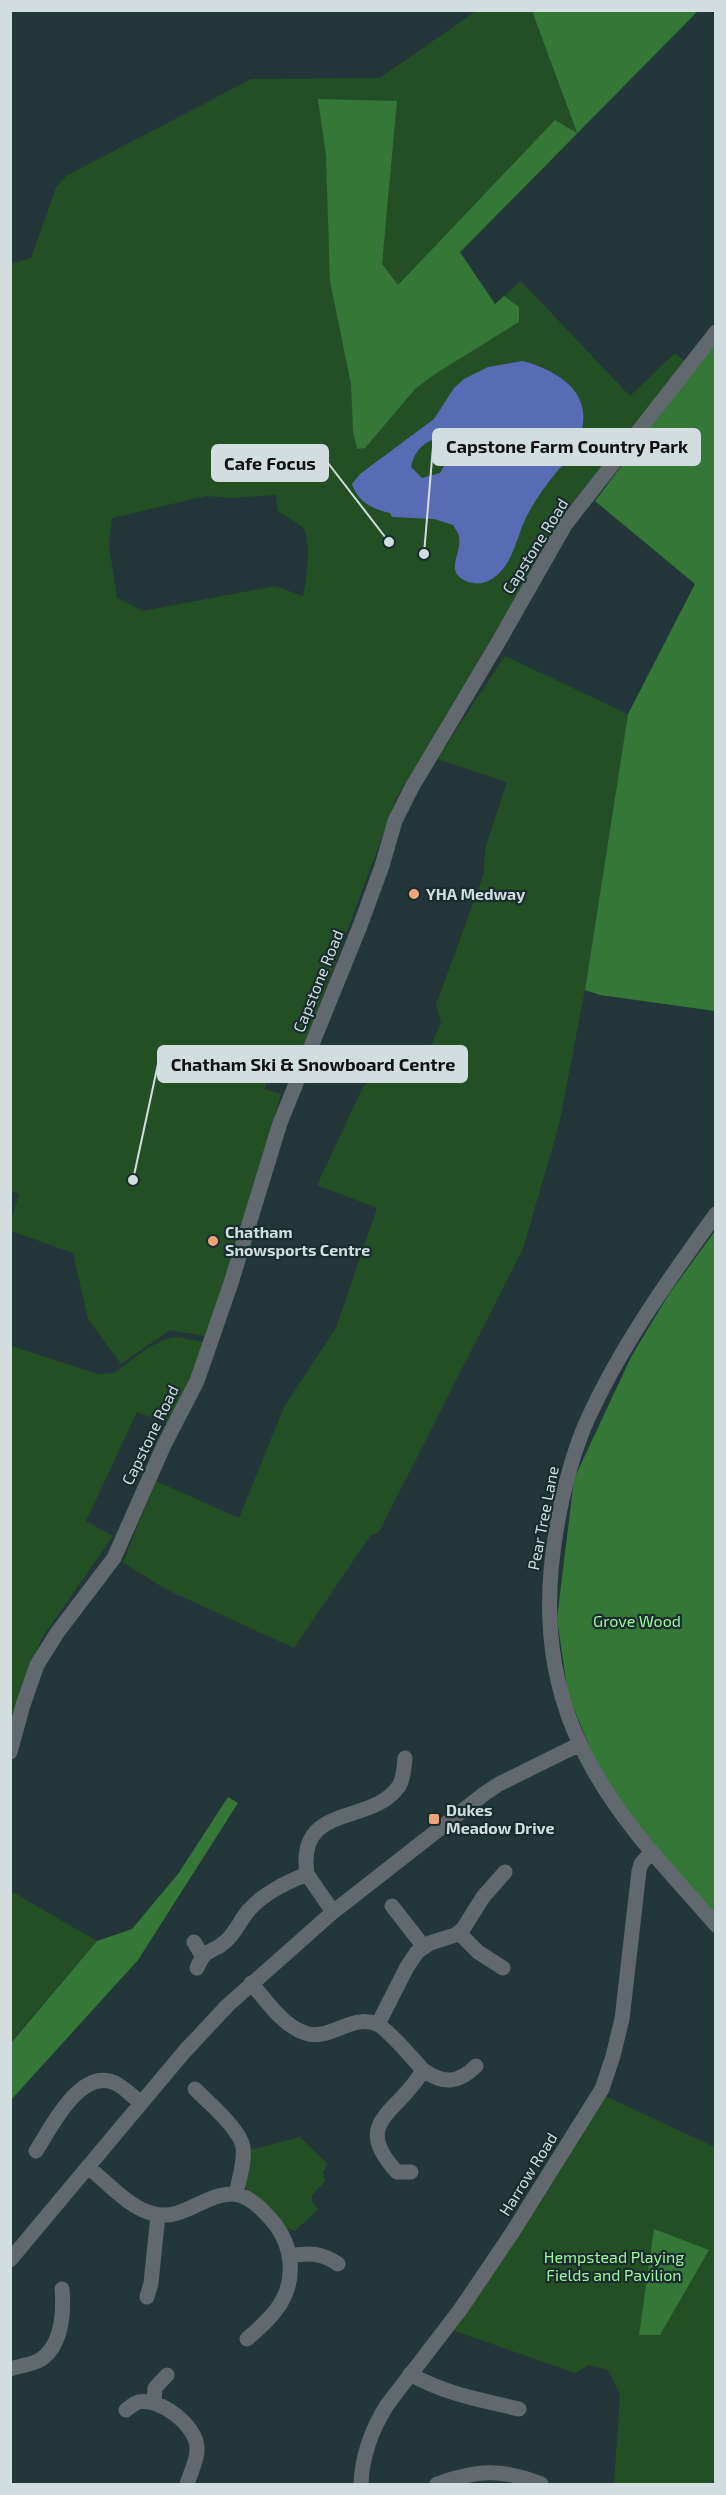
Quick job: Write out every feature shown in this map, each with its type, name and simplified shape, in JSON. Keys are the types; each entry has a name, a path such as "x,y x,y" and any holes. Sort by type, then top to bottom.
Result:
{"street":[{"name":"Capstone Road","path":"10,1752 37,1665 57,1633 114,1558 155,1464 197,1381 231,1282 280,1123 360,926 382,866 395,821 412,787 565,525 716,332"},
{"name":"Pear Tree Lane","path":"716,1214 665,1284 591,1410 570,1465 555,1535 549,1594 552,1650 580,1744 610,1798 651,1852 716,1925"},
{"path":"10,2260 184,2052 251,1983 333,1912 484,1794 580,1744"},
{"path":"333,1912 307,1874 306,1851 314,1833 325,1825 394,1792 402,1781 405,1758"},
{"name":"Harrow Road","path":"362,2484 363,2465 378,2419 471,2294 602,2089 622,2019 639,1871 641,1864 651,1852"},
{"path":"378,2024 407,1967 424,1947 459,1933 483,1897 505,1872"},
{"path":"198,1955 224,1943 252,1906 264,1896 307,1874"},
{"path":"392,1906 424,1947"},
{"path":"459,1933 478,1952 503,1968"},
{"path":"251,1983 285,2020 307,2034 323,2034 357,2023 378,2024 423,2070 438,2079 452,2082 466,2075 476,2066"},
{"path":"411,2172 397,2172 385,2159 377,2145 377,2132 383,2118 423,2070"},
{"path":"36,2151 71,2100 89,2083 100,2080 116,2083 141,2103"},
{"path":"195,2089 241,2140 242,2161 236,2194"},
{"path":"88,2167 142,2210 158,2215 181,2211 221,2195 236,2194 254,2203 272,2220 284,2237 290,2256 288,2285 281,2304 247,2339"},
{"path":"147,2297 151,2283 158,2215"},
{"path":"290,2256 303,2253 321,2255 338,2264"},
{"path":"10,2369 40,2359 51,2347 61,2325 62,2289"},
{"path":"410,2374 431,2386 453,2394 519,2409"},
{"path":"154,2403 155,2388 167,2375"},
{"path":"126,2410 136,2403 154,2403 178,2417 195,2439 196,2454 187,2484"},
{"path":"437,2484 467,2475 489,2472 515,2476 541,2484"}],"green space":[{"path":"476,11 532,11 577,134 460,253 495,304 521,281 630,396 675,353 688,363 501,623 397,797 297,1066 278,1059 278,1056 264,1089 281,1094 210,1337 170,1330 121,1364 88,1319 73,1253 11,1231 11,1220 19,1194 11,1191 11,264 31,258 56,188 66,176 251,79 380,78","holes":["276,495 278,511 302,527 305,533 308,560 303,596 275,586 143,611 117,598 109,546 112,518 206,496 232,498"]},
{"path":"532,11 698,11 460,252 495,304 504,296 519,307 519,322 416,388 365,448 357,449 353,431 351,384 330,281 326,156 318,99 397,101 382,264 398,285 555,120 577,133"},
{"path":"715,342 715,1011 600,995 585,990 628,714 695,584 595,501"},
{"path":"505,656 628,714 585,990 559,1125 523,1249 379,1532 370,1536 294,1648 165,1589 123,1562 156,1481 239,1518 284,1407 336,1328 377,1208 317,1185 363,1087 389,1063 420,1072 441,1022 436,1005 484,873 485,849 507,782 437,759"},
{"name":"Grove Wood","path":"715,1231 715,1918 625,1808 596,1763 568,1694 557,1619 574,1479 631,1357 669,1294"},
{"path":"178,1337 208,1343 171,1425 137,1412 86,1521 113,1536 41,1639 13,1721 11,1720 11,1346 98,1374 114,1373 149,1347 166,1339"},
{"path":"228,1797 238,1803 138,1960 11,2100 11,2043 97,1941 132,1929 178,1874"},
{"path":"11,1891 97,1941 11,2042"},
{"name":"Hempstead Playing Fields and Pavilion","path":"603,2095 715,2147 716,2477 711,2484 614,2484 620,2395 608,2370 589,2365 575,2373 452,2330"},
{"path":"300,2137 328,2164 323,2172 325,2181 312,2196 312,2201 318,2209 295,2231 285,2228 248,2192 245,2186 250,2150"},
{"path":"654,2229 709,2250 660,2335 639,2335"}],"water":[{"path":"523,361 557,375 578,395 583,423 579,439 567,462 548,483 532,507 506,565 492,579 476,583 466,581 456,573 455,562 459,537 453,525 434,519 392,517 390,513 372,507 362,500 352,484 360,474 434,419 454,388 464,379 488,367","holes":["432,440 440,440 447,452 445,464 440,473 422,478 411,467 413,458 424,445"]}],"place":[{"name":"Cafe Focus","path":"389,542"},
{"name":"Capstone Farm Country Park","path":"424,554"},
{"name":"YHA Medway","path":"414,894"},
{"name":"Chatham Ski & Snowboard Centre","path":"133,1180"},
{"name":"Chatham Snowsports Centre","path":"213,1241"},
{"name":"Dukes Meadow Drive","path":"434,1819"}]}
